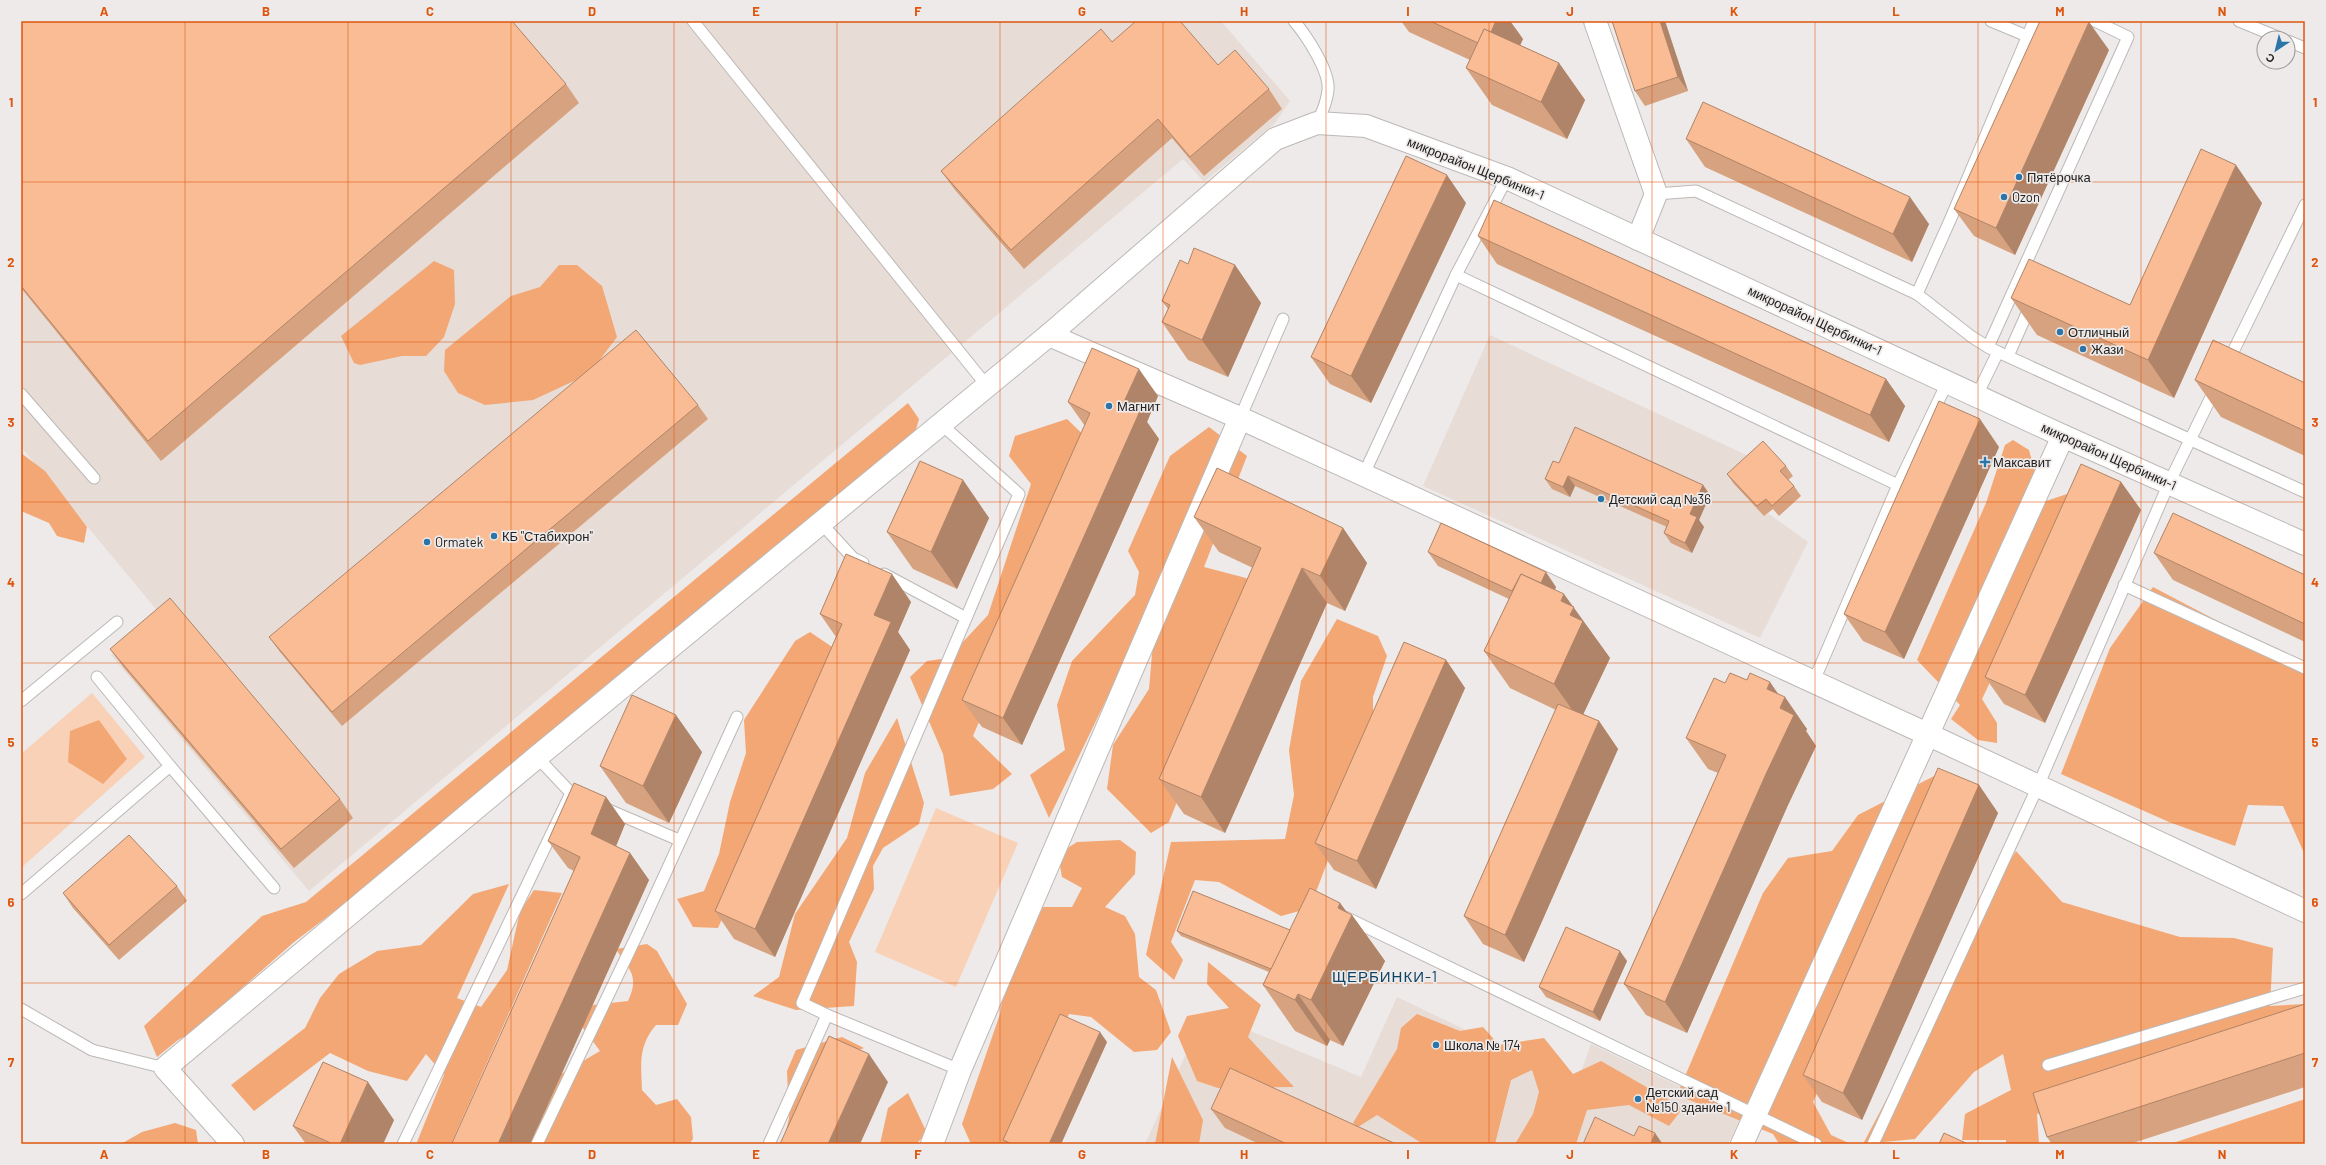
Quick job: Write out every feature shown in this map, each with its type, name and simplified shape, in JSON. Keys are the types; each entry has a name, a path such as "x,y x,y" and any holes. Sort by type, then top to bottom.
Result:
{"street":[{"path":"1595,21 1656,194 1638,239"},
{"path":"233,1144 165,1068 537,757 1049,335 1275,139 1317,123"},
{"name":"микрорайон Щербинки-1","path":"1317,123 1366,126 1507,178 1948,381 2063,436 2305,544"},
{"path":"1049,335 1240,418 1363,476 1926,734 2305,911"},
{"path":"933,1144 960,1070 1240,418"},
{"path":"1742,1144 1926,734 2063,436"}],"lane":[{"path":"693,21 987,386"},
{"path":"1294,21 1306,35 1320,62 1329,89 1317,123"},
{"path":"1990,21 2027,36"},
{"path":"1916,294 1951,218 2034,21"},
{"path":"1977,395 1998,352 2021,277 2128,37 2095,21"},
{"path":"2238,21 2260,30"},
{"path":"1363,476 1456,275 1507,178"},
{"path":"1656,194 1696,191 1916,294 1972,337 1998,352 2305,492"},
{"path":"1873,1144 2038,786 2169,483 2305,205"},
{"path":"1456,275 1898,485"},
{"path":"1998,352 2028,311 2021,277"},
{"path":"1240,418 1283,319"},
{"path":"1813,683 1898,485 1948,381"},
{"path":"21,394 94,478"},
{"path":"942,424 1019,494 802,1003 827,1015 960,1070"},
{"path":"821,523 853,558 966,618"},
{"path":"2124,585 2305,668"},
{"path":"21,701 116,622"},
{"path":"97,677 170,766 274,888"},
{"path":"537,1144 638,933 679,840 737,717"},
{"path":"403,1144 574,794 537,757"},
{"path":"21,894 170,766"},
{"path":"592,802 679,840"},
{"path":"1335,912 1816,1144"},
{"path":"2048,1065 2305,988"},
{"path":"21,1009 92,1050 165,1068"},
{"path":"769,1144 827,1015"}],"shaded area":[{"path":"21,21 1221,21 1290,101 1275,123 1204,182 1183,159 309,891 111,655 161,615 21,447"},
{"path":"434,261 454,270 455,304 444,337 426,356 402,356 360,365 354,363 341,336"},
{"path":"559,265 577,265 602,286 617,337 589,374 533,400 485,405 458,393 444,371 445,350 511,296 540,287"},
{"name":"Детский сад №36","path":"1490,335 1759,461 1764,516 1768,513 1808,542 1760,638 1423,486"},
{"path":"908,403 919,419 915,433 348,901 294,942 191,1033 178,1040 157,1057 144,1026 262,916 306,902"},
{"path":"1067,419 1096,447 973,736 1012,774 993,789 950,796 943,754 910,677 927,661 948,658 988,615 1031,484 1009,456 1015,436"},
{"path":"1209,427 1247,456 1204,567 1246,578 1259,595 1169,822 1151,833 1107,789 1113,745 1149,689 1153,643 1138,634 1049,818 1030,775 1065,750 1057,705 1072,661 1135,595 1139,572 1128,551 1170,456"},
{"path":"2013,440 2029,450 2043,502 2082,489 1982,699 1997,723 1997,743 1978,740 1951,719 1960,705 1917,660 1986,503 2005,445"},
{"path":"21,453 45,471 87,527 84,543 57,536 49,523 21,511"},
{"path":"2153,587 2305,667 2305,855 2283,806 2248,805 2235,846 2169,822 2061,774 2110,648"},
{"path":"1337,619 1378,636 1387,656 1373,697 1373,741 1316,892 1303,910 1281,916 1219,882 1195,880 1171,942 1183,960 1174,980 1146,955 1171,842 1285,839 1294,795 1289,750 1301,681"},
{"path":"810,632 841,653 718,928 693,927 677,899 704,891 719,854 730,802 746,753 744,720 795,641"},
{"path":"92,693 145,757 21,868 21,754"},
{"path":"897,718 924,803 919,824 883,848 873,866 874,889 849,942 857,962 854,1006 796,1010 753,996 779,977 795,914 847,838 865,773"},
{"path":"99,720 127,759 103,784 68,762 70,731"},
{"path":"1940,773 1954,792 1813,1102 1831,1135 1851,1144 1779,1144 1773,1134 1677,1095 1763,893 1788,858 1832,851 1858,815"},
{"path":"936,808 1018,843 956,987 875,952"},
{"path":"1120,840 1136,852 1135,874 1105,907 1125,916 1135,934 1139,977 1156,990 1171,1032 1157,1050 1134,1052 1091,1017 1069,1014 1007,1144 971,1144 962,1124 1000,1014 1013,924 1027,907 1072,907 1082,888 1062,877 1058,854 1077,842"},
{"path":"2016,851 2062,902 2180,937 2234,938 2273,948 2270,1006 2305,1004 2305,1016 2037,1114 2039,1144 2006,1144 2006,1140 1962,1140 1965,1114 2011,1090 2003,1054 1974,1072 1915,1139 1863,1144 1938,1001 1983,905"},
{"path":"509,884 457,998 481,1007 507,970 520,911 534,890 562,893 451,1144 419,1144 417,1142 444,1075 426,1054 407,1081 368,1071 330,1053 254,1111 231,1085 305,1028 320,998 339,974 377,951 421,945 473,894"},
{"path":"647,944 657,951 687,1004 678,1025 656,1025 646,1040 643,1048 641,1064 642,1090 656,1105 677,1099 691,1117 693,1139 689,1144 535,1144 535,1136 551,1080 600,1051 580,1024 593,1005 628,1001 633,985 633,979 629,968 616,949"},
{"path":"1208,962 1261,1005 1248,1037 1294,1087 1218,1088 1197,1081 1178,1036 1187,1016 1229,1008 1207,984"},
{"name":"Школа № 174","path":"1397,997 1577,1083 1591,1044 1741,1116 1728,1144 1145,1144 1205,1012 1361,1077"},
{"path":"1417,1014 1460,1031 1483,1027 1499,1045 1544,1038 1573,1074 1601,1061 1683,1108 1669,1126 1629,1105 1587,1110 1576,1144 1515,1144 1533,1114 1539,1092 1532,1070 1511,1080 1495,1144 1423,1144 1377,1115 1358,1127 1353,1123 1397,1049 1401,1028"},
{"path":"842,1037 864,1048 842,1057 783,1144 789,1118 787,1071 796,1050"},
{"path":"1172,1057 1203,1120 1199,1144 1155,1144"},
{"path":"908,1093 927,1133 916,1144 880,1144 888,1108"},
{"path":"2305,1099 2305,1144 2170,1144"},
{"path":"175,1123 196,1130 198,1144 121,1144 142,1132"}],"building":[{"path":"21,21 512,21 566,84 148,441 21,286"},
{"path":"1136,21 1180,21 1218,65 1235,50 1269,89 1190,157 1158,119 1011,250 941,171 1101,29 1112,42"},
{"path":"1430,21 1496,21 1491,32 1484,29 1478,43"},
{"path":"1612,21 1660,21 1678,77 1635,91"},
{"path":"2040,21 2089,22 1996,228 1954,209"},
{"path":"1484,29 1559,63 1541,102 1466,68"},
{"path":"1703,102 1910,197 1893,234 1686,139"},
{"path":"2201,149 2236,165 2148,360 2011,298 2029,259 2130,305"},
{"path":"1406,156 1447,175 1351,376 1311,357"},
{"path":"1494,200 1886,379 1870,415 1478,236"},
{"path":"1194,248 1235,265 1202,340 1162,322 1170,305 1162,301 1180,260 1188,264"},
{"name":"КБ \"Стабихрон\"","path":"636,330 698,405 332,712 269,637"},
{"path":"2213,340 2305,383 2305,431 2195,380"},
{"path":"1092,348 1139,369 1123,404 1140,411 1003,718 962,700 1090,413 1068,402"},
{"path":"1939,401 1980,419 1885,632 1844,614"},
{"path":"1575,427 1703,485 1690,514 1697,517 1685,543 1664,533 1669,521 1568,476 1563,487 1545,479 1553,461 1559,463"},
{"path":"1763,441 1786,466 1780,471 1794,486 1772,506 1766,499 1757,506 1727,474"},
{"path":"920,461 963,480 931,552 887,532"},
{"path":"2081,464 2121,482 2025,695 1985,677"},
{"path":"1217,468 1343,528 1320,576 1302,568 1201,797 1159,779 1261,548 1194,517"},
{"path":"2173,513 2305,575 2305,624 2154,553"},
{"path":"1441,523 1546,572 1541,583 1521,574 1512,591 1428,552"},
{"path":"846,554 892,574 874,615 891,622 755,929 715,911 842,624 820,614"},
{"path":"1521,574 1564,594 1561,601 1574,607 1570,615 1583,621 1554,684 1484,651"},
{"path":"170,598 340,799 281,849 110,649"},
{"path":"1404,642 1446,660 1357,861 1315,843"},
{"path":"1730,673 1747,680 1750,673 1770,682 1767,689 1785,697 1780,708 1794,715 1766,774 1665,1002 1624,984 1726,755 1686,738 1714,678 1725,683"},
{"path":"632,695 676,715 643,786 600,766"},
{"path":"1558,704 1599,721 1505,935 1464,916"},
{"path":"1938,768 1979,785 1843,1093 1803,1075"},
{"path":"574,783 606,797 591,834 630,853 498,1144 452,1143 580,857 548,841"},
{"path":"129,835 177,886 109,945 63,893"},
{"path":"1310,888 1340,903 1338,908 1352,915 1311,1000 1298,994 1295,1000 1263,985"},
{"path":"1193,891 1290,930 1271,969 1177,931"},
{"path":"1566,927 1620,951 1593,1012 1539,987"},
{"path":"2305,1004 2305,1053 2047,1137 2033,1093"},
{"path":"1060,1014 1100,1032 1049,1144 1012,1144 1003,1140"},
{"path":"829,1036 869,1054 828,1144 780,1144"},
{"path":"323,1062 368,1082 340,1144 333,1144 293,1126"},
{"path":"1230,1068 1396,1144 1287,1144 1211,1109"},
{"path":"1595,1117 1634,1136 1639,1126 1655,1133 1651,1144 1583,1144"},
{"path":"1944,1133 1968,1144 1939,1144"}],"place":[{"name":"Пятёрочка","path":"2019,177"},
{"name":"Ozon","path":"2004,197"},
{"name":"Отличный","path":"2060,332"},
{"name":"Жази","path":"2083,349"},
{"name":"Магнит","path":"1109,406"},
{"name":"Максавит","path":"1985,462"},
{"name":"Детский сад №36","path":"1601,499"},
{"name":"КБ \"Стабихрон\"","path":"494,536"},
{"name":"Ormatek","path":"427,542"},
{"name":"Школа № 174","path":"1436,1045"},
{"name":"Детский сад №150 здание 1","path":"1638,1099"}],"district":[{"name":"ЩЕРБИНКИ-1","path":"1385,977"}]}
